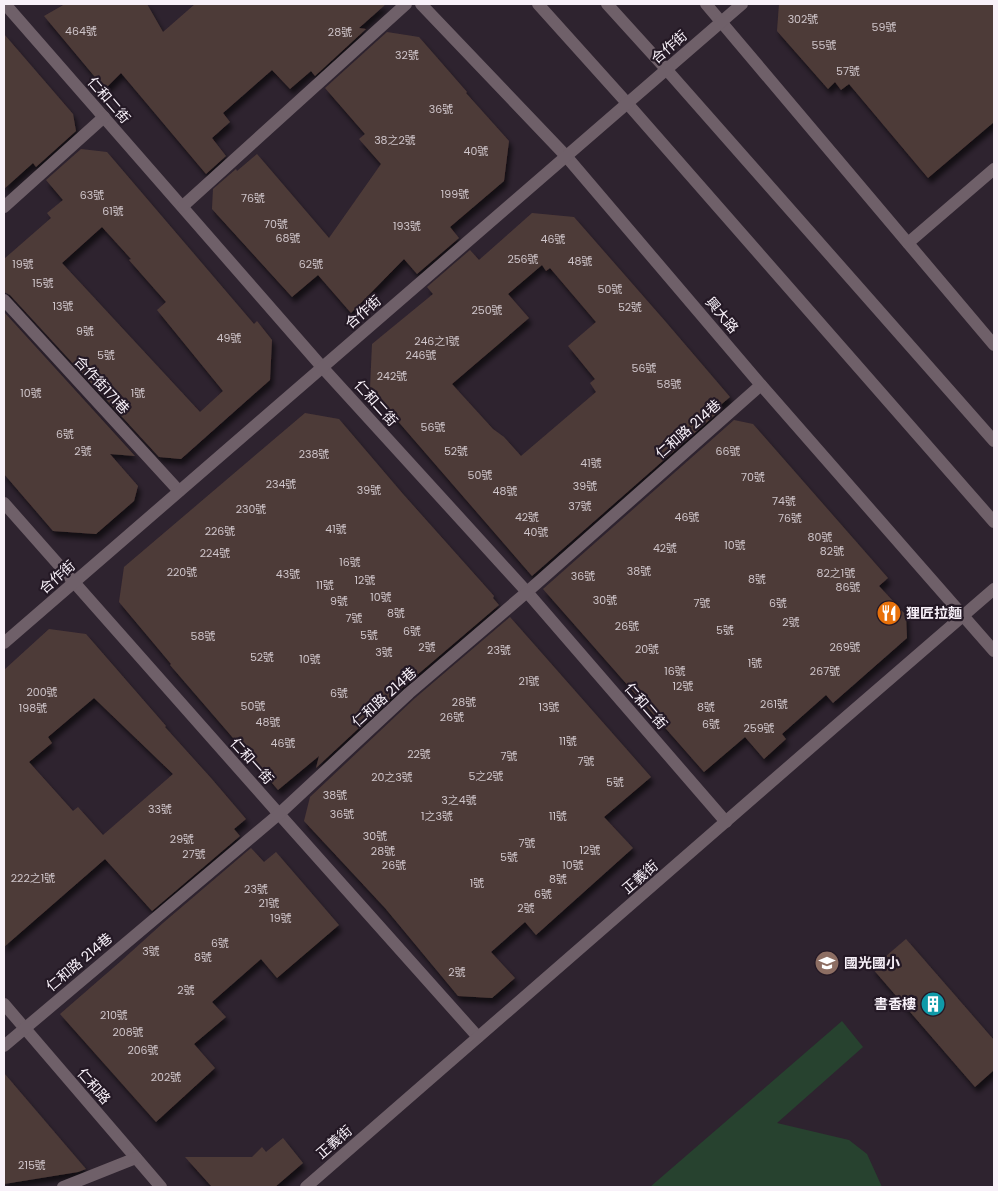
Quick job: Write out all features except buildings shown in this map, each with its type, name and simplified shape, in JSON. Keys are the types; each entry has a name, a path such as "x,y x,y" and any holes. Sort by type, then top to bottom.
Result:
{"street":[{"name":"仁和二街","path":"5,4 322,367 527,592 726,822"},
{"path":"183,206 406,4"},
{"name":"興大路","path":"422,4 566,156 761,385 994,651"},
{"path":"538,4 994,522"},
{"path":"607,4 994,441"},
{"path":"706,4 994,345"},
{"name":"合作街","path":"4,643 742,4"},
{"path":"4,207 104,117"},
{"path":"908,243 994,169"},
{"name":"合作街171巷","path":"4,300 179,491"},
{"name":"仁和路 214巷","path":"4,1046 279,814 409,693 527,592 761,385"},
{"name":"仁和一街","path":"4,503 478,1037"},
{"name":"正義街","path":"306,1187 994,589"},
{"name":"仁和路","path":"4,1004 161,1187"},
{"path":"63,1187 136,1158"}],"green space":[{"path":"842,1021 863,1047 777,1123 849,1140 867,1154 882,1187 650,1187"}],"place":[{"name":"狸匠拉麵","path":"889,613"},
{"name":"國光國小","path":"827,963"},
{"name":"書香樓","path":"933,1004"}]}
